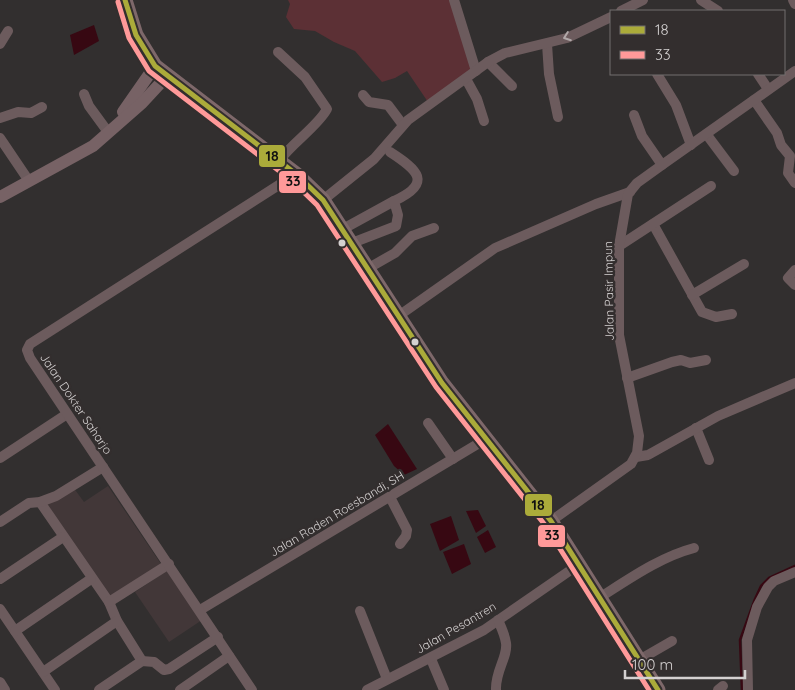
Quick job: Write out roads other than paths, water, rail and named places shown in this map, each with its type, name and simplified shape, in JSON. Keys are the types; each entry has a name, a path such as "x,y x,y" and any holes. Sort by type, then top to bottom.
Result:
{"highway":[{"path":"125,0 136,35 155,66 296,174 323,200 442,383 551,521 658,690"}],"main road":[{"path":"111,128 155,66"},
{"path":"0,197 93,146 111,128 142,103 167,76"}],"street":[{"path":"454,0 476,71"},
{"path":"623,10 643,0"},
{"path":"701,0 716,10"},
{"path":"793,0 795,4"},
{"path":"323,200 374,159 392,141 403,125 488,62 506,53 547,44 576,34 610,17"},
{"path":"0,44 8,31"},
{"path":"547,44 558,118"},
{"path":"278,52 305,78 327,110 279,161"},
{"path":"488,62 512,86"},
{"path":"397,316 495,248 596,204 630,192 662,165 795,71"},
{"path":"658,75 676,105 691,146"},
{"path":"759,75 768,89"},
{"path":"466,79 477,99 484,121"},
{"path":"84,94 96,117 111,128"},
{"path":"363,95 369,102 388,105 403,125"},
{"path":"754,100 777,133 781,145 790,156 788,173 795,183"},
{"path":"0,118 18,112 31,113 42,107"},
{"path":"634,116 642,136 662,165"},
{"path":"707,135 734,171"},
{"path":"0,138 29,182"},
{"path":"343,229 394,202 415,188 418,178 413,167 390,152"},
{"name":"Jalan Dokter Saharjo","path":"252,690 67,414 30,358 27,350 30,344 296,174"},
{"path":"619,246 711,186"},
{"name":"Jalan Pasir Impun","path":"630,192 619,246 620,335 639,436 636,457"},
{"path":"352,243 396,226 398,220 394,202"},
{"path":"653,224 702,312 709,316 732,314"},
{"path":"367,269 395,253 412,236 434,228"},
{"path":"692,295 744,264"},
{"path":"795,270 788,278 795,285"},
{"path":"628,378 672,362 681,360 690,363 706,360"},
{"path":"551,521 631,464 636,457 656,451 718,416 795,383"},
{"path":"0,458 67,414"},
{"path":"428,423 453,459"},
{"path":"696,428 709,460"},
{"name":"Jalan Raden Roesbandi, SH","path":"200,610 486,439"},
{"path":"0,522 29,502 40,502 56,496 103,467"},
{"path":"390,497 407,530 406,536 400,544"},
{"path":"40,502 91,579 109,602 117,621 142,661"},
{"path":"0,578 63,537"},
{"path":"599,598 646,569 676,554 694,548"},
{"path":"109,602 169,564"},
{"name":"Jalan Pesantren","path":"367,690 430,659 498,620 578,564"},
{"path":"748,690 747,640 757,607 774,580 795,572"},
{"path":"15,631 91,579"},
{"path":"0,609 55,690"},
{"path":"360,612 387,679"},
{"path":"496,690 496,678 506,651 506,642 498,620"},
{"path":"43,672 117,621"},
{"path":"98,690 142,661 154,662 164,670 218,637"},
{"path":"639,660 672,640"},
{"path":"180,690 229,656"},
{"path":"430,659 444,690"},
{"path":"0,682 5,690"}],"waterway":[{"path":"742,690 740,640 755,599 761,586 769,578 795,566"}]}
